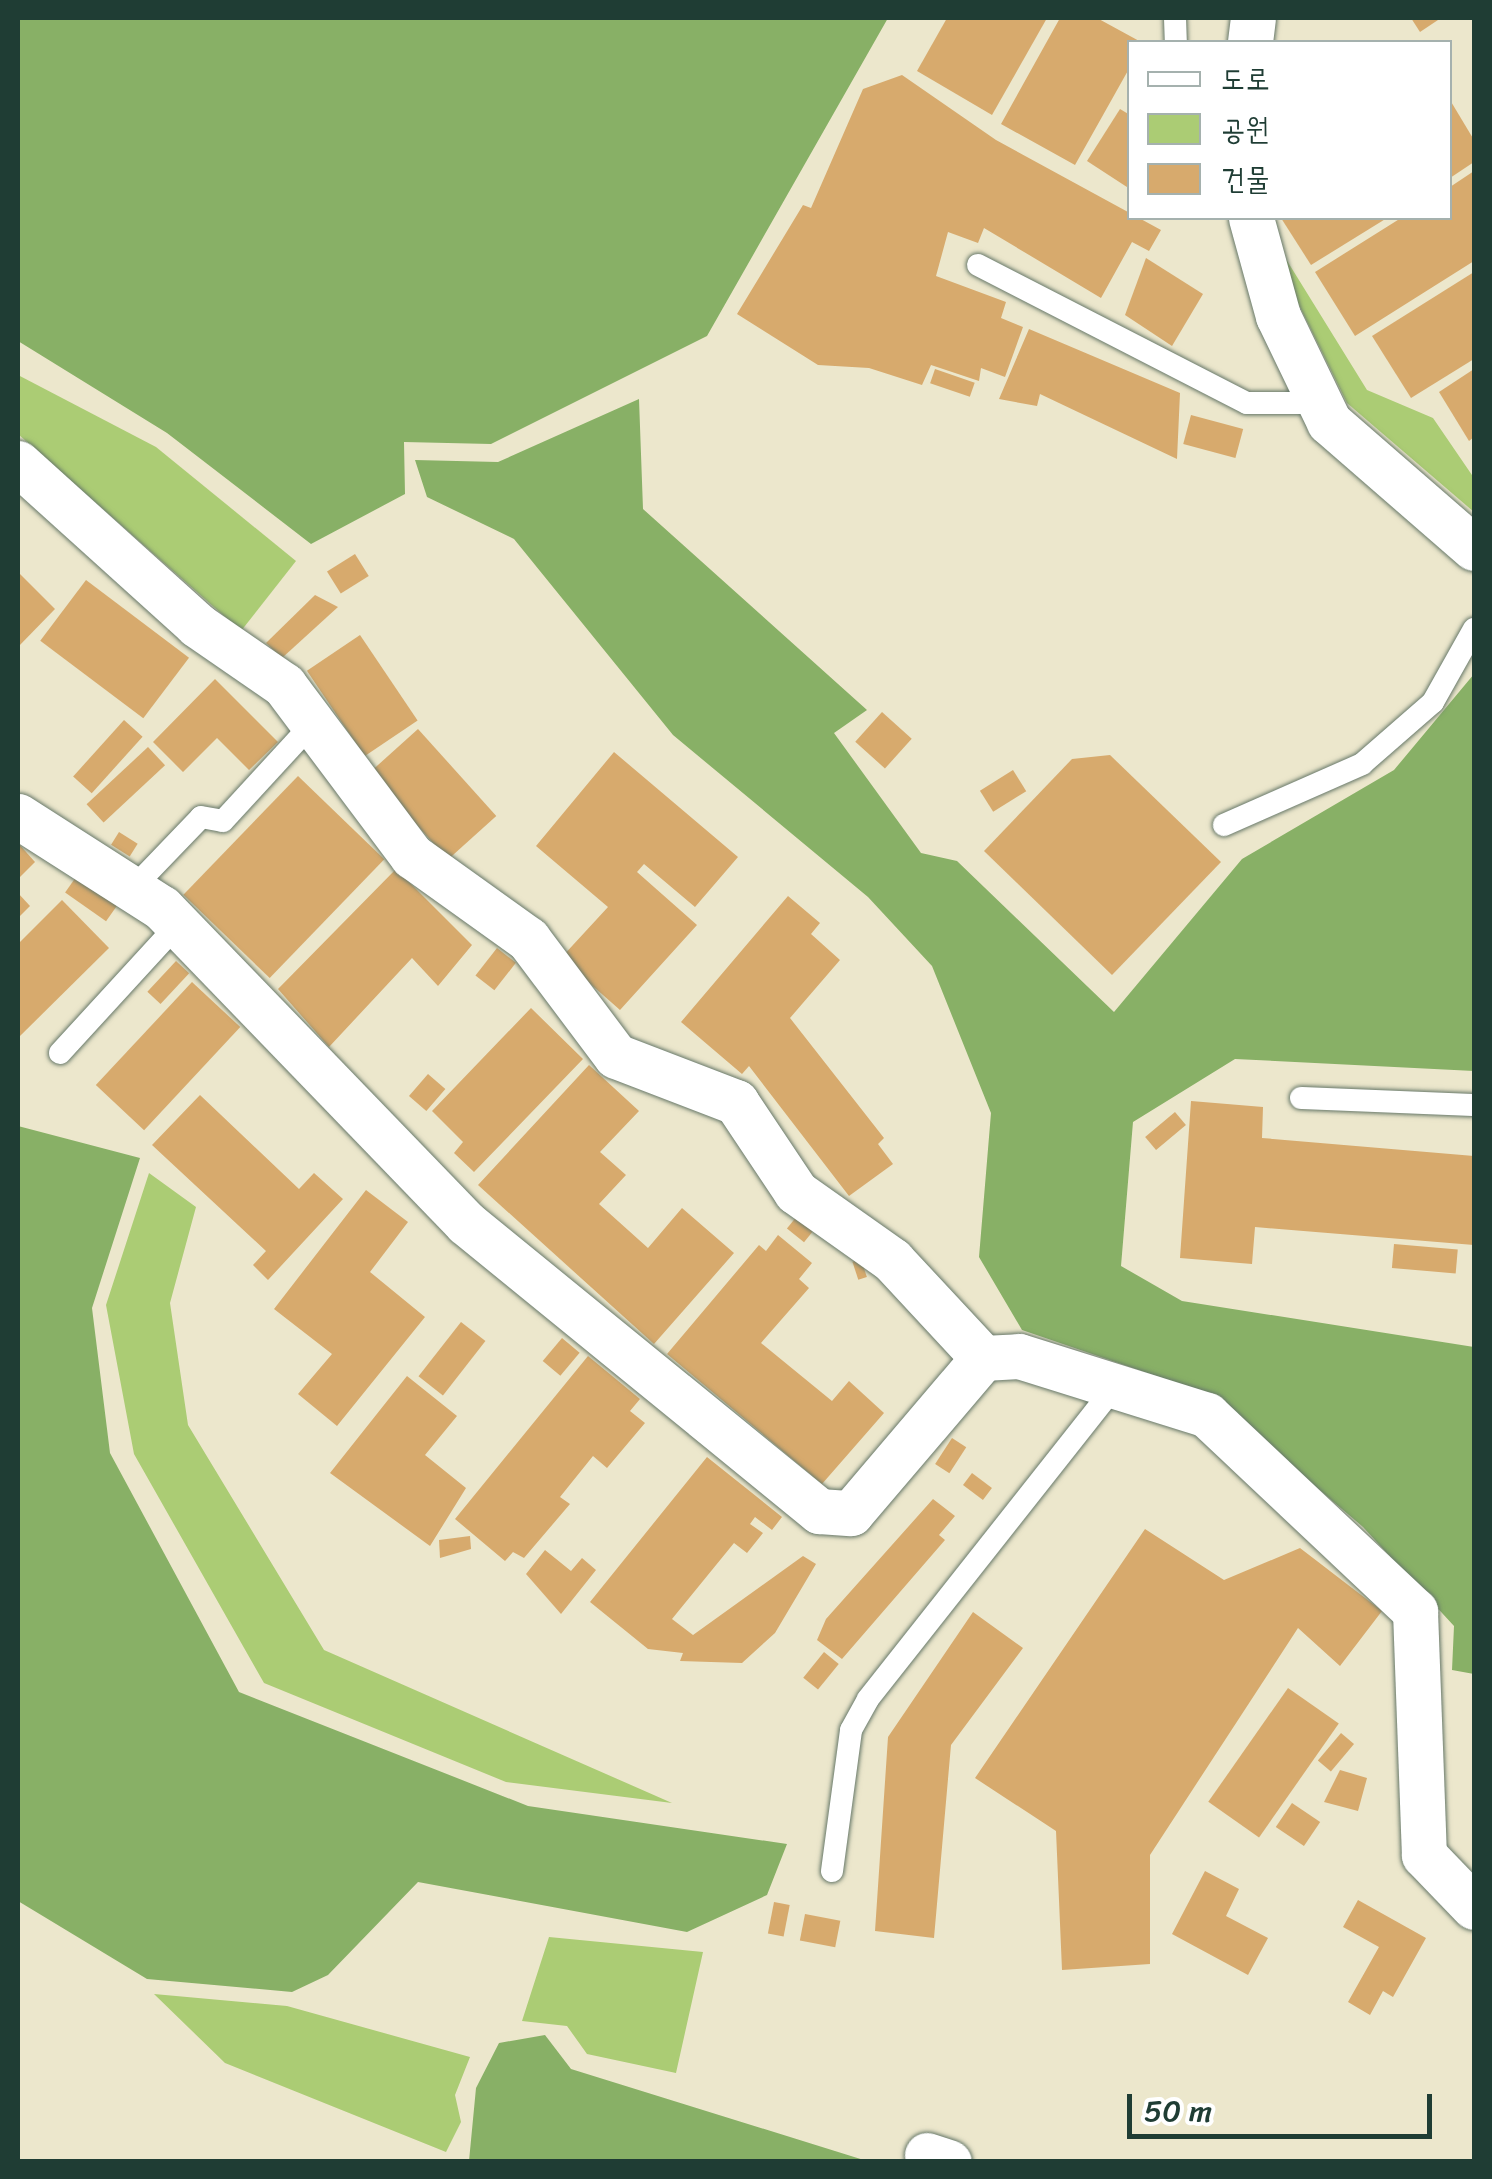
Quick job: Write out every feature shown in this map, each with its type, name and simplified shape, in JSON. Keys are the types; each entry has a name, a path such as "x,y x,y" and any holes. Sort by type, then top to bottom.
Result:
{"street":[{"path":"1252,220 1278,316 1329,422 1474,548"},
{"path":"18,464 197,626 284,684 412,856 528,939 616,1056 736,1102 796,1192 892,1260 983,1358"},
{"path":"18,816 133,888 178,924 466,1224 820,1510 850,1513 983,1358 1019,1356 1207,1415 1415,1611 1424,1855 1474,1907"}],"lane":[{"path":"978,265 1247,403 1320,403"},
{"path":"1224,825 1362,764 1433,702 1474,629"},
{"path":"133,888 201,818 223,821 314,722"},
{"path":"60,1054 178,924"},
{"path":"1301,1098 1474,1105"},
{"path":"832,1871 852,1730 868,1699 1116,1386"}],"green space":[{"path":"18,18 888,18 707,336 491,444 404,442 405,494 311,544 167,433 18,341"},
{"path":"1281,251 1367,390 1433,418 1474,478 1474,512 1347,403 1276,258"},
{"path":"18,375 156,447 296,561 241,631 18,434"},
{"path":"639,399 643,509 867,710 834,733 921,853 957,861 1114,1012 1242,859 1394,770 1474,674 1474,1071 1235,1059 1133,1122 1121,1266 1182,1301 1474,1347 1474,1674 1452,1670 1454,1626 1363,1527 1206,1393 1022,1330 979,1257 991,1113 932,966 868,897 673,735 514,539 427,497 415,460 498,462"},
{"path":"18,1126 140,1158 92,1308 110,1453 239,1692 528,1806 787,1844 767,1895 687,1932 418,1882 328,1975 292,1992 147,1979 18,1901"},
{"path":"149,1173 196,1207 170,1303 188,1425 324,1650 672,1803 506,1782 264,1683 134,1454 106,1305"},
{"path":"549,1937 703,1952 676,2073 587,2054 567,2026 522,2021"},
{"path":"154,1994 287,2006 470,2057 455,2095 461,2122 446,2152 225,2063"},
{"path":"545,2035 571,2069 867,2161 469,2161 476,2088 499,2043"}],"building":[{"path":"947,18 1047,18 992,115 917,71"},
{"path":"1060,18 1097,18 1137,40 1127,40 1127,72 1075,165 1001,124"},
{"path":"1411,18 1441,18 1420,32"},
{"path":"902,75 996,140 1127,211 1127,220 1143,220 1161,230 1149,251 1132,242 1101,298 984,228 978,243 948,232 936,276 1006,302 1001,318 1023,327 1005,377 981,368 979,381 931,365 922,385 869,368 818,365 737,314 803,205 811,208 863,89"},
{"path":"1452,103 1474,140 1474,162 1452,177"},
{"path":"1120,109 1127,113 1127,187 1087,161"},
{"path":"1474,171 1474,261 1355,336 1315,272 1398,220 1452,220 1452,186"},
{"path":"1282,220 1384,220 1311,265"},
{"path":"1146,258 1203,294 1172,346 1125,315"},
{"path":"1474,272 1474,359 1411,398 1372,336"},
{"path":"1029,329 1180,393 1177,459 1040,394 1037,406 999,399"},
{"path":"935,369 975,383 970,397 930,383"},
{"path":"1474,369 1474,437 1469,441 1439,392"},
{"path":"1191,415 1243,429 1235,458 1183,444"},
{"path":"355,554 369,576 341,594 327,571"},
{"path":"18,572 55,609 18,647"},
{"path":"86,580 189,658 143,718 40,641"},
{"path":"315,595 338,607 282,658 266,643"},
{"path":"360,635 418,720 365,756 307,671"},
{"path":"215,679 278,742 249,770 217,738 183,772 153,742"},
{"path":"882,712 912,739 885,768 855,742"},
{"path":"124,720 143,737 92,793 73,776"},
{"path":"418,729 496,816 448,859 370,772"},
{"path":"148,747 165,765 104,823 87,804"},
{"path":"614,752 738,857 695,907 644,864 637,872 697,925 620,1010 561,958 608,907 536,846"},
{"path":"1110,755 1221,862 1112,975 984,851 1072,759"},
{"path":"1013,770 1026,791 993,812 980,791"},
{"path":"298,776 384,859 270,978 183,895"},
{"path":"119,832 138,844 130,856 111,845"},
{"path":"18,843 35,862 18,879"},
{"path":"396,869 472,945 438,986 412,958 329,1047 278,989"},
{"path":"76,877 117,906 106,921 65,893"},
{"path":"18,893 30,906 18,918"},
{"path":"788,896 820,923 811,934 840,960 790,1018 884,1138 878,1144 893,1164 849,1196 749,1066 742,1074 681,1022"},
{"path":"62,900 109,948 18,1038 18,944"},
{"path":"497,948 516,963 494,990 475,976"},
{"path":"176,961 189,973 161,1004 147,992"},
{"path":"192,982 240,1027 144,1130 96,1085"},
{"path":"531,1008 583,1059 474,1172 454,1153 463,1142 432,1111"},
{"path":"589,1065 639,1111 600,1152 626,1175 599,1204 648,1248 682,1208 734,1253 654,1344 478,1185"},
{"path":"428,1074 445,1089 426,1111 409,1096"},
{"path":"200,1095 299,1189 314,1173 343,1199 268,1280 253,1265 266,1251 152,1145"},
{"path":"1191,1101 1263,1107 1262,1138 1474,1156 1474,1245 1255,1227 1252,1264 1180,1258"},
{"path":"1175,1112 1186,1125 1156,1150 1145,1137"},
{"path":"366,1190 408,1222 370,1272 425,1317 337,1426 298,1394 332,1354 274,1309"},
{"path":"797,1216 814,1230 804,1242 787,1228"},
{"path":"778,1235 812,1263 799,1279 809,1288 761,1343 832,1401 849,1381 884,1413 822,1484 667,1354 759,1245 766,1251"},
{"path":"1394,1244 1458,1250 1456,1273 1392,1268"},
{"path":"861,1259 867,1277 858,1280 852,1262"},
{"path":"461,1322 485,1341 443,1395 419,1376"},
{"path":"562,1338 580,1353 560,1376 543,1361"},
{"path":"588,1356 640,1399 630,1411 645,1423 607,1468 593,1456 560,1497 570,1504 524,1558 513,1552 505,1561 455,1519"},
{"path":"407,1376 457,1416 425,1455 466,1488 430,1546 330,1473"},
{"path":"952,1438 966,1447 949,1473 935,1464"},
{"path":"707,1457 782,1517 772,1530 755,1517 750,1524 763,1533 747,1553 734,1543 672,1619 693,1635 803,1556 816,1564 775,1633 742,1663 680,1661 683,1653 648,1649 590,1602"},
{"path":"972,1473 992,1488 983,1500 963,1485"},
{"path":"933,1499 955,1516 939,1535 945,1540 842,1659 817,1640 826,1619"},
{"path":"1145,1529 1224,1580 1300,1548 1382,1611 1340,1666 1298,1628 1150,1855 1150,1964 1062,1970 1056,1831 975,1778"},
{"path":"470,1536 471,1549 440,1558 439,1540"},
{"path":"545,1550 571,1571 582,1558 596,1570 561,1614 526,1574"},
{"path":"973,1612 1023,1648 951,1745 934,1938 875,1931 888,1737"},
{"path":"824,1652 839,1664 818,1690 803,1678"},
{"path":"1288,1688 1339,1724 1259,1837 1208,1802"},
{"path":"1341,1733 1354,1744 1331,1772 1318,1761"},
{"path":"1340,1770 1367,1778 1358,1811 1324,1802"},
{"path":"1292,1803 1320,1822 1304,1846 1276,1827"},
{"path":"1205,1871 1239,1889 1226,1916 1268,1938 1248,1975 1172,1934"},
{"path":"1358,1900 1426,1938 1393,1997 1383,1991 1370,2015 1348,2002 1379,1947 1343,1927"},
{"path":"774,1902 790,1905 784,1936 768,1933"},
{"path":"805,1914 840,1921 835,1947 800,1941"}]}
